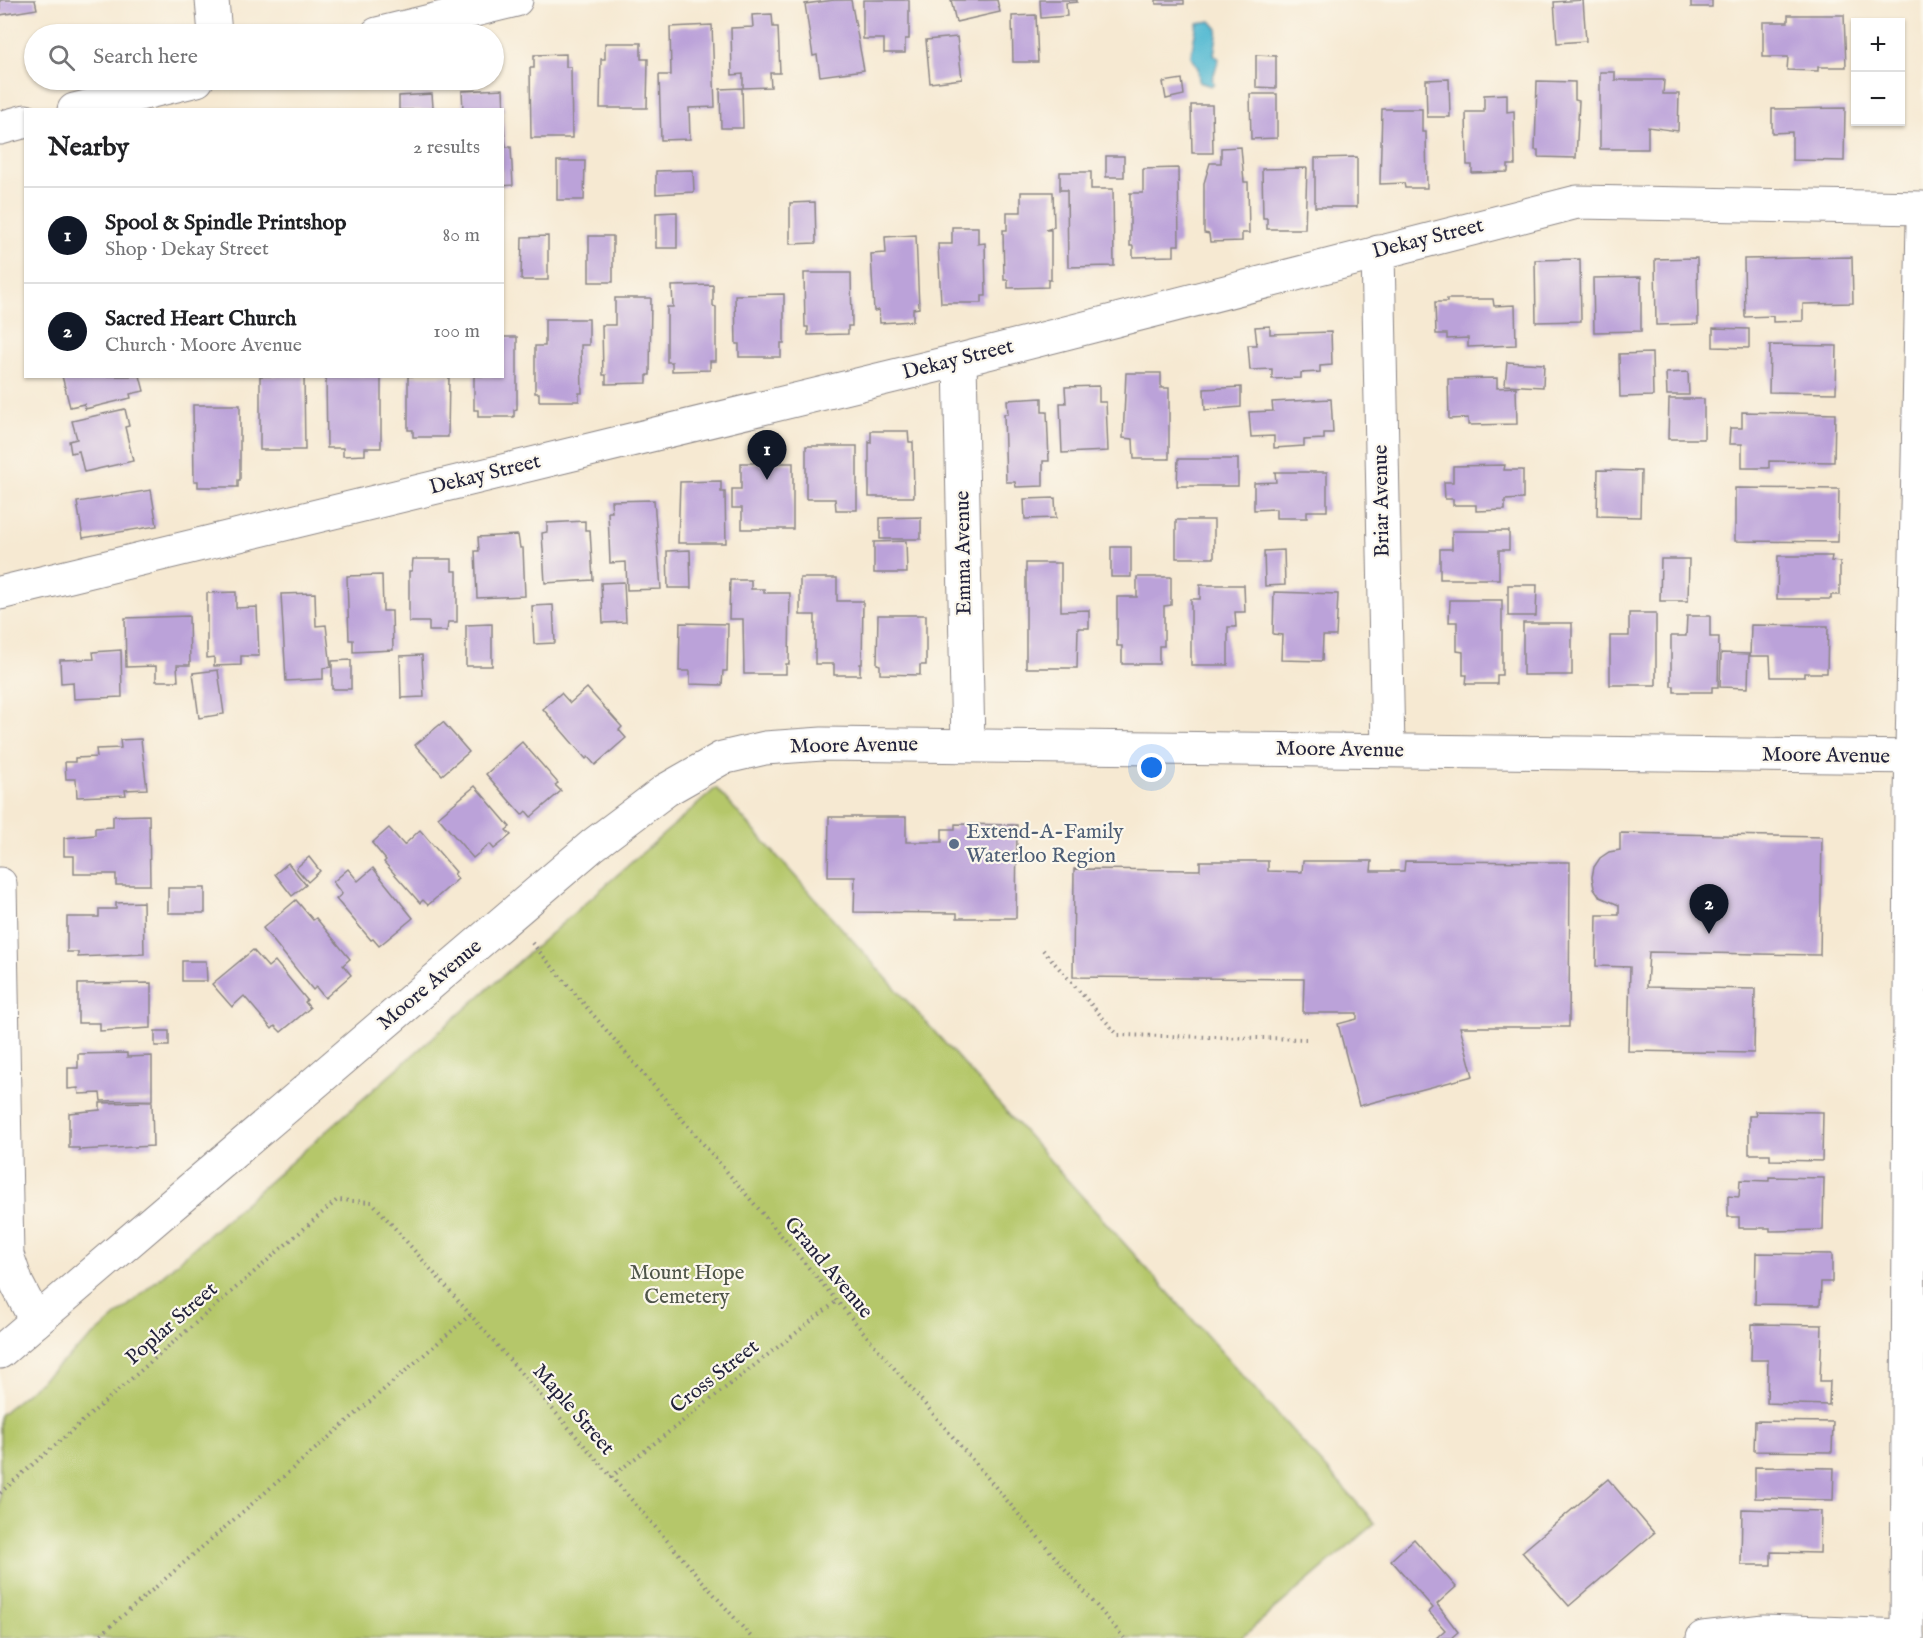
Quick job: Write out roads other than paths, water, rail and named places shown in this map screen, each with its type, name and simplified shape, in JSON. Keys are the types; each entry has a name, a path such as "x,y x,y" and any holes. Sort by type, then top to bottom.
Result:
{"street":[{"path":"212,0 214,24"},
{"path":"418,24 516,0"},
{"path":"82,108 156,90"},
{"path":"0,128 24,122"},
{"name":"Dekay Street","path":"0,593 960,360 1577,202 1923,208"},
{"path":"1702,1638 1764,1630 1907,1637 1923,223"},
{"name":"Briar Avenue","path":"1378,252 1388,750"},
{"name":"Emma Avenue","path":"960,360 968,745"},
{"name":"Moore Avenue","path":"0,1352 593,845 666,790 722,758 765,748 822,744 1917,757"},
{"path":"0,884 7,1255 17,1284 36,1321"}],"water":[{"path":"1211,21 1218,29 1214,54 1219,59 1212,80 1214,83 1211,86 1199,82 1198,68 1191,56 1197,23"}],"place":[{"name":"Spool & Spindle Printshop","path":"767,480"},
{"name":"Extend-A-Family Waterloo Region","path":"954,844"},
{"name":"Sacred Heart Church","path":"1709,934"}],"park label":[{"name":"Mount Hope Cemetery","path":"687,1285"}]}
